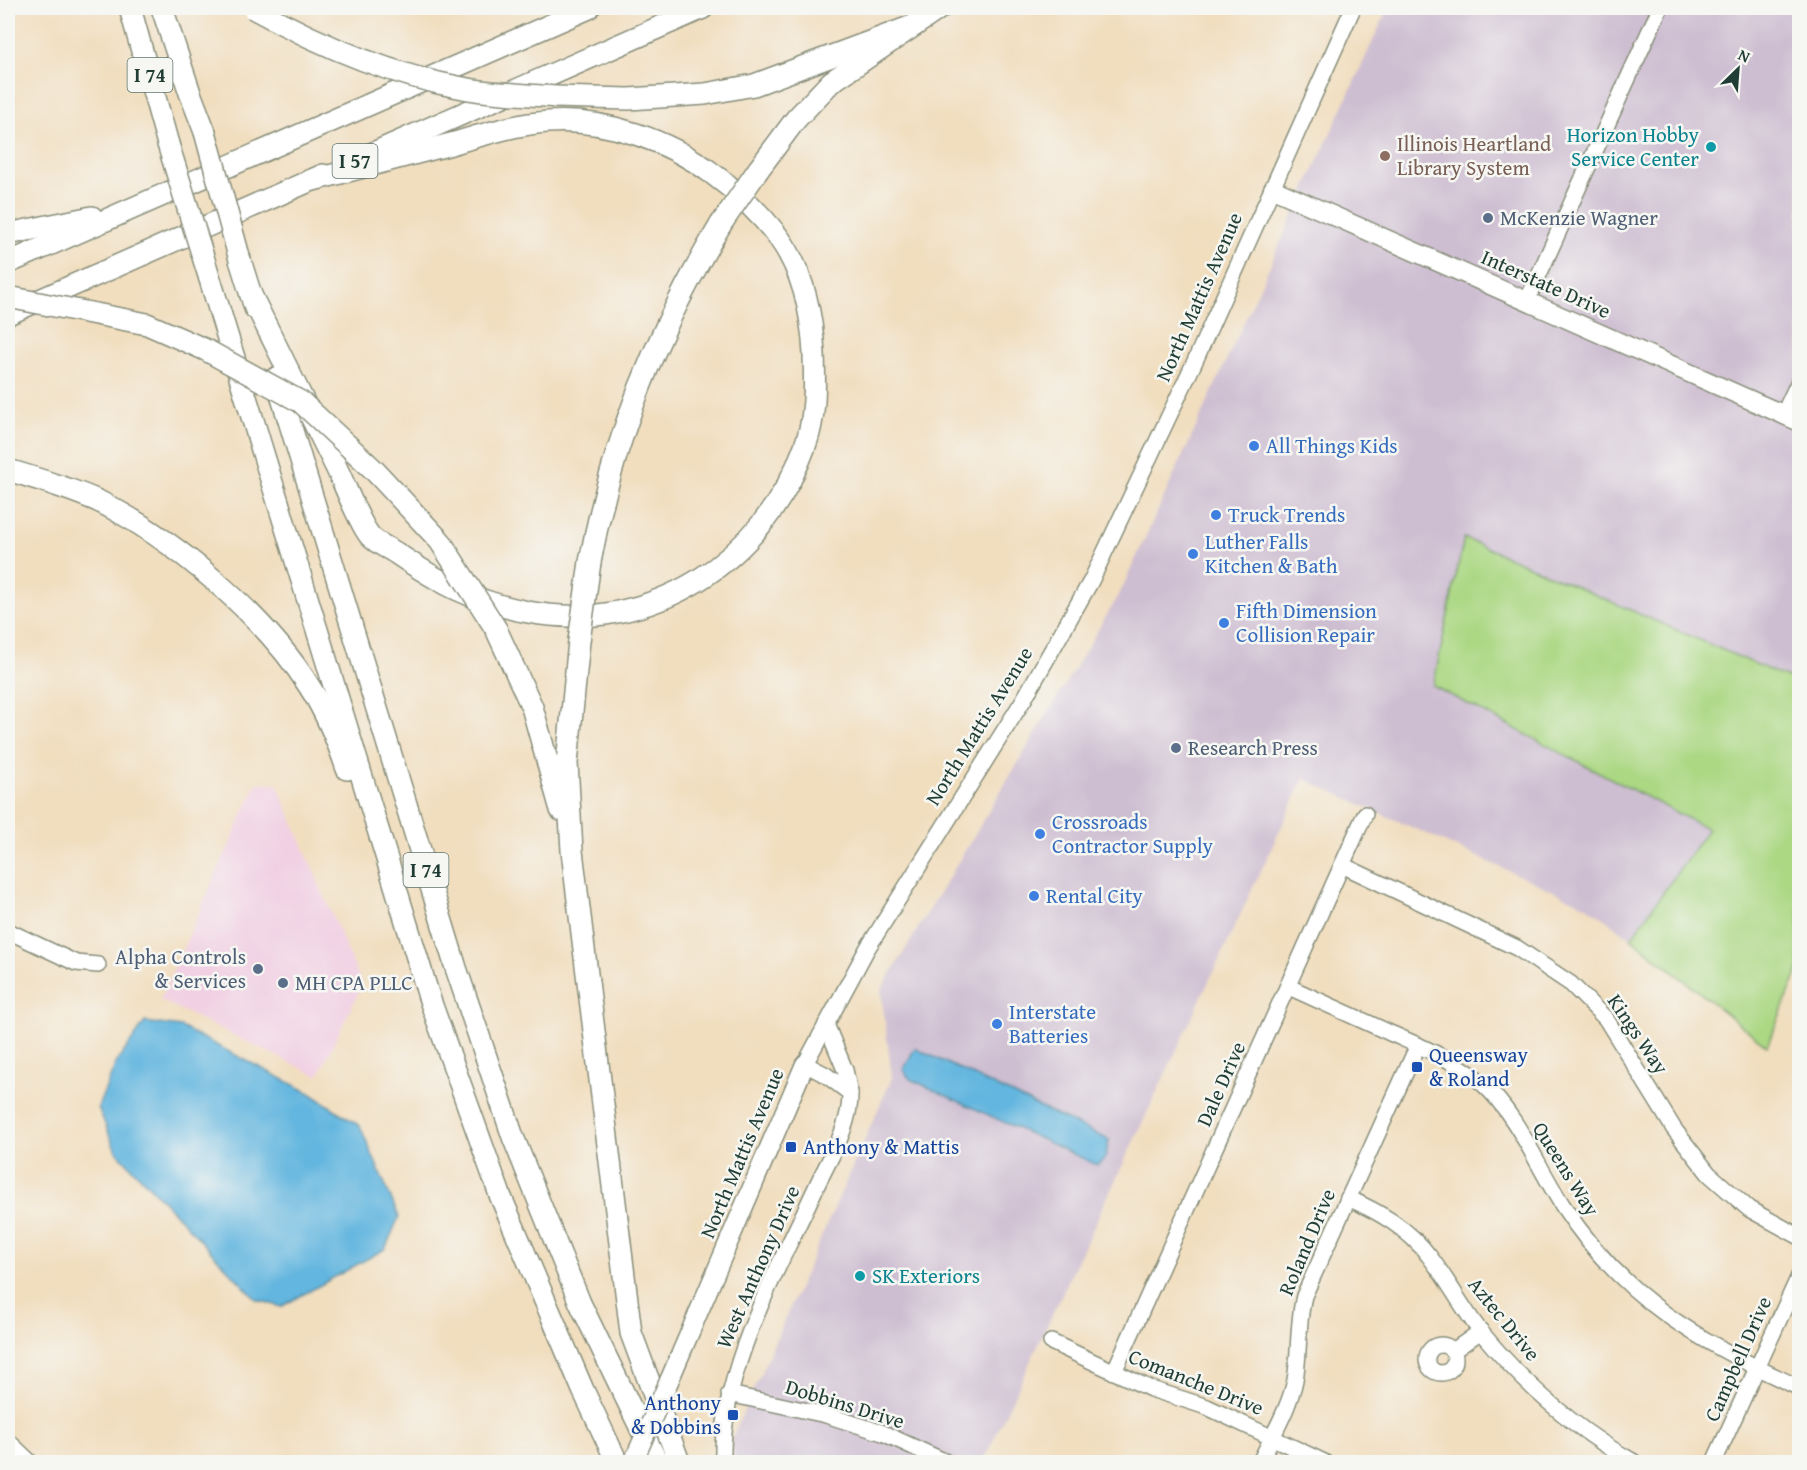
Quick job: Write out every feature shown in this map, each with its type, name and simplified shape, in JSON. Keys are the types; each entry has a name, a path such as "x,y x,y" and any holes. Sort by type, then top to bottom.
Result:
{"highway":[{"path":"120,8 156,94"},
{"name":"I 74","path":"130,8 156,94 168,144 387,854 411,940 453,1066 500,1195 573,1368 618,1462"},
{"name":"I 74","path":"162,8 205,132 240,260 453,959 513,1137 580,1303 657,1462"},
{"path":"253,8 293,30 367,62 463,88 555,97 629,99 705,93 754,85 915,25"},
{"name":"I 57","path":"8,263 589,8"},
{"name":"I 57","path":"8,314 703,8"},
{"path":"679,1462 631,1333 572,851 567,763 579,641 590,562 602,499 624,424 659,339 721,224 796,119 831,82 940,8"},
{"path":"251,295 370,537 445,586 501,607 539,614 582,616 623,612 663,600 708,575 753,537 782,497 806,444 816,391 813,337 803,285 781,241 742,195 691,157 648,138 609,127 549,122 498,131 309,181"},
{"path":"8,234 130,210"},
{"path":"8,297 147,324 206,350 302,402 373,469 440,541 496,628 532,707 572,851"},
{"path":"8,470 51,482 98,501 147,528 184,556 229,596 296,667 333,730 380,865 411,940"}],"main road":[{"name":"Interstate Drive","path":"1273,189 1792,418"},
{"name":"North Mattis Avenue","path":"633,1462 805,1064"},
{"path":"8,1443 28,1462"}],"street":[{"name":"North Mattis Avenue","path":"805,1064 914,871 1024,699 1091,581 1195,362 1353,8"},
{"path":"1527,301 1660,8"},
{"path":"1792,418 1800,380"},
{"name":"Dale Drive","path":"1114,1372 1365,814"},
{"name":"Kings Way","path":"1342,864 1517,948 1571,984 1606,1018 1674,1130 1709,1174 1749,1209 1800,1237"},
{"path":"8,931 76,963 98,965"},
{"name":"Queens Way","path":"1289,987 1418,1045 1467,1072 1496,1097 1577,1227 1617,1275 1639,1296 1691,1334 1757,1369 1800,1388"},
{"name":"West Anthony Drive","path":"723,1462 724,1420 740,1356 851,1105 845,1070 826,1024"},
{"name":"Roland Drive","path":"1260,1462 1294,1381 1297,1335 1304,1296 1418,1045"},
{"path":"805,1064 826,1075 850,1093"},
{"name":"Aztec Drive","path":"1348,1198 1388,1218 1419,1244 1481,1331 1560,1411 1634,1462"},
{"name":"Campbell Drive","path":"1714,1462 1800,1274"},
{"path":"1453,1351 1481,1331"},
{"name":"Comanche Drive","path":"1051,1342 1151,1389 1207,1407 1324,1462"},
{"name":"Dobbins Drive","path":"729,1394 826,1415 883,1433 946,1462"}],"shaded area":[{"path":"1388,8 1799,8 1799,683 1464,538 1433,686 1709,829 1631,938 1587,906 1304,779 983,1462 735,1462 731,1440 892,1078 881,990 1119,595"},
{"path":"257,783 277,784 362,985 318,1076 160,1000"}],"green space":[{"path":"1464,538 1799,683 1799,969 1767,1046 1631,938 1708,829 1433,686"}],"water":[{"path":"145,1022 181,1027 310,1093 360,1126 399,1217 385,1249 281,1307 256,1299 116,1151 98,1107 116,1063"},
{"path":"915,1048 1109,1140 1105,1159 1097,1165 910,1079 903,1070"}],"place":[{"name":"Horizon Hobby Service Center","path":"1711,147"},
{"name":"Illinois Heartland Library System","path":"1385,156"},
{"name":"McKenzie Wagner","path":"1488,218"},
{"name":"All Things Kids","path":"1254,446"},
{"name":"Truck Trends","path":"1216,515"},
{"name":"Luther Falls Kitchen & Bath","path":"1193,554"},
{"name":"Fifth Dimension Collision Repair","path":"1224,623"},
{"name":"Research Press","path":"1176,748"},
{"name":"Crossroads Contractor Supply","path":"1040,834"},
{"name":"Rental City","path":"1034,896"},
{"name":"Alpha Controls & Services","path":"258,969"},
{"name":"MH CPA PLLC","path":"283,983"},
{"name":"Interstate Batteries","path":"997,1024"},
{"name":"Queensway & Roland","path":"1417,1067"},
{"name":"Anthony & Mattis","path":"791,1147"},
{"name":"SK Exteriors","path":"860,1276"},
{"name":"Anthony & Dobbins","path":"733,1415"}]}
